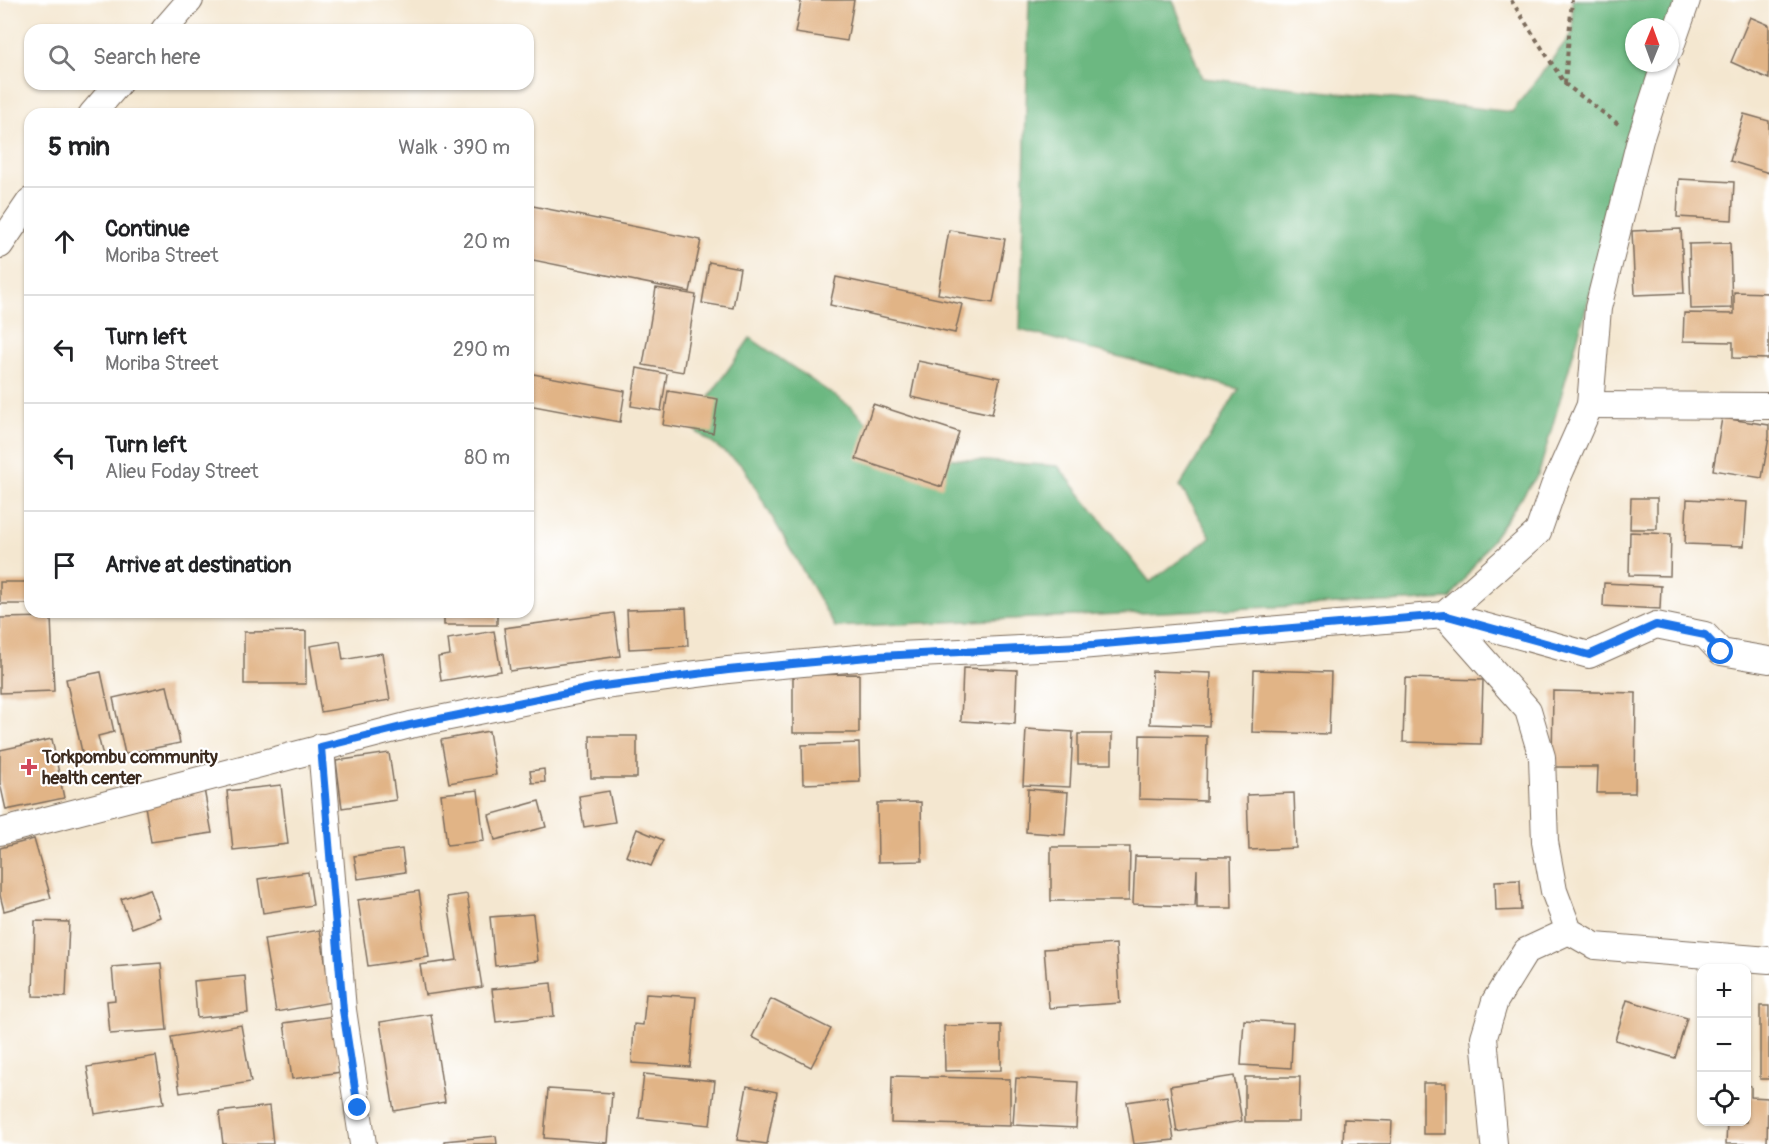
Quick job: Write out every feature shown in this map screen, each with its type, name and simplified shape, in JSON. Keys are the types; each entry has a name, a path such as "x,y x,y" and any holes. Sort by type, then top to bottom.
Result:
{"street":[{"path":"169,24 190,0"},
{"path":"1679,23 1687,0"},
{"path":"1444,615 1538,532 1554,486 1590,405 1598,308 1640,140 1662,72"},
{"path":"97,108 113,90"},
{"path":"0,245 24,210"},
{"path":"1590,405 1769,406"},
{"path":"1444,615 1528,710 1542,757 1545,842 1554,891 1569,931 1594,946 1769,960"},
{"path":"0,832 410,725 596,687 728,670 879,656 1080,646 1444,615 1589,655 1656,625 1705,635 1721,652 1769,660"},
{"path":"321,747 343,1010 363,1144"},
{"path":"1494,1144 1485,1037 1495,1001 1526,951 1569,931"}],"path":[{"path":"1511,0 1565,84 1640,140"},
{"path":"1565,84 1572,0"}],"green space":[{"path":"1029,0 1173,0 1202,78 1512,112 1573,32 1572,0 1677,0 1672,18 1625,18 1625,72 1655,72 1539,473 1450,599 835,627 743,466 689,426 750,338 851,407 899,455 1058,466 1150,582 1211,537 1180,486 1239,389 1020,330"}],"building":[{"path":"794,0 854,0 847,41 795,33 801,2"},
{"path":"1750,17 1769,25 1769,79 1731,62"},
{"path":"1744,114 1769,121 1769,173 1730,161"},
{"path":"1679,179 1734,182 1732,220 1677,217"},
{"path":"534,206 701,240 690,292 534,260"},
{"path":"1681,229 1684,293 1635,295 1632,231"},
{"path":"949,230 1005,239 993,303 938,294"},
{"path":"1730,243 1732,308 1691,309 1689,244"},
{"path":"709,262 740,268 733,308 702,303"},
{"path":"836,277 962,304 955,333 830,305"},
{"path":"656,288 696,295 683,372 643,365"},
{"path":"1734,292 1769,293 1769,359 1733,358 1733,342 1683,341 1684,313 1734,314"},
{"path":"918,361 1000,378 992,414 911,397"},
{"path":"637,368 667,374 661,411 631,406"},
{"path":"534,374 625,391 620,422 534,406"},
{"path":"668,391 718,399 713,433 663,425"},
{"path":"873,404 959,432 942,487 856,459"},
{"path":"1722,418 1769,425 1762,478 1713,470"},
{"path":"1631,498 1657,498 1657,529 1630,529"},
{"path":"1687,499 1747,502 1744,546 1685,544"},
{"path":"1630,532 1671,534 1670,576 1629,575"},
{"path":"0,582 24,582 24,604 0,604"},
{"path":"1604,583 1661,586 1660,609 1603,606"},
{"path":"686,608 688,646 629,649 627,610"},
{"path":"614,613 620,656 510,671 504,628"},
{"path":"0,618 51,618 54,691 0,693"},
{"path":"444,618 497,618 497,625 444,625"},
{"path":"306,631 306,684 244,684 244,632"},
{"path":"494,631 501,671 441,681 438,657 450,655 448,639"},
{"path":"340,641 343,660 382,653 390,700 321,712 310,646"},
{"path":"963,668 1017,670 1015,724 961,721"},
{"path":"1254,670 1331,672 1329,734 1252,732"},
{"path":"1152,671 1211,673 1209,726 1150,724"},
{"path":"101,672 114,732 98,736 103,756 84,761 66,679"},
{"path":"859,674 859,733 793,733 793,675"},
{"path":"1405,678 1483,680 1481,744 1403,742"},
{"path":"167,686 180,743 125,754 113,698"},
{"path":"1553,691 1636,693 1635,793 1597,793 1598,767 1552,767"},
{"path":"1026,729 1073,732 1070,787 1023,785"},
{"path":"489,731 496,775 449,783 441,740"},
{"path":"1078,734 1112,734 1112,764 1078,764"},
{"path":"1140,735 1207,736 1206,801 1139,799"},
{"path":"590,736 637,736 637,778 591,778"},
{"name":"Torkpombu community health center","path":"52,739 64,798 6,810 0,783 0,750"},
{"path":"859,743 860,782 803,784 802,745"},
{"path":"389,753 396,800 342,808 336,761"},
{"path":"544,769 545,782 532,783 530,771"},
{"path":"281,785 288,844 233,850 227,791"},
{"path":"204,789 212,833 151,842 144,800"},
{"path":"1028,789 1068,792 1065,835 1026,832"},
{"path":"478,790 484,841 447,845 441,794"},
{"path":"609,791 615,822 584,827 579,796"},
{"path":"1294,793 1296,848 1249,850 1247,795"},
{"path":"539,801 546,827 495,840 489,815"},
{"path":"921,802 922,861 878,862 877,803"},
{"path":"637,829 663,840 651,866 626,856"},
{"path":"34,839 51,898 4,911 0,895 0,848"},
{"path":"1051,847 1130,847 1129,901 1051,901"},
{"path":"402,849 405,872 358,879 354,856"},
{"path":"1135,856 1231,857 1232,908 1197,908 1197,869 1195,906 1133,904"},
{"path":"308,872 313,905 263,913 258,879"},
{"path":"1520,880 1521,910 1496,911 1495,881"},
{"path":"150,889 160,917 132,928 121,899"},
{"path":"419,891 429,957 368,966 358,900"},
{"path":"467,894 482,987 425,995 420,965 457,960 447,897"},
{"path":"533,914 538,961 495,966 490,917"},
{"path":"35,921 69,922 66,997 33,996"},
{"path":"320,930 332,1002 276,1012 264,939"},
{"path":"1116,944 1120,1003 1049,1008 1044,949"},
{"path":"161,963 167,1030 110,1034 107,1001 115,1000 112,967"},
{"path":"245,976 248,1013 197,1018 194,981"},
{"path":"551,983 554,1016 496,1022 492,989"},
{"path":"646,994 696,997 690,1067 632,1063 634,1024 643,1025"},
{"path":"771,999 831,1029 811,1067 752,1037"},
{"path":"1627,1000 1687,1018 1675,1058 1615,1040"},
{"path":"1760,1006 1769,1006 1769,1079 1760,1079"},
{"path":"431,1014 445,1102 394,1111 380,1022"},
{"path":"334,1016 341,1072 292,1079 284,1023"},
{"path":"1244,1020 1293,1023 1291,1068 1241,1065"},
{"path":"241,1025 251,1082 180,1093 171,1037"},
{"path":"1001,1025 1001,1070 945,1071 944,1026"},
{"path":"156,1056 164,1103 95,1114 87,1067"},
{"path":"644,1074 715,1081 710,1125 639,1118"},
{"path":"892,1076 1010,1079 1010,1126 891,1123"},
{"path":"1234,1076 1242,1121 1177,1132 1170,1086"},
{"path":"1245,1077 1300,1077 1299,1122 1245,1122"},
{"path":"1016,1078 1078,1082 1076,1128 1013,1125"},
{"path":"1423,1083 1446,1083 1446,1134 1423,1134"},
{"path":"747,1086 777,1092 767,1144 737,1140"},
{"path":"548,1089 612,1093 608,1143 544,1138"},
{"path":"1167,1096 1174,1140 1134,1144 1127,1102"},
{"path":"1751,1097 1768,1098 1767,1144 1726,1144 1727,1126 1751,1126"},
{"path":"269,1106 273,1144 223,1144 219,1112"},
{"path":"1344,1119 1392,1121 1391,1144 1343,1144"},
{"path":"496,1136 497,1144 444,1144 444,1141"}],"place":[{"name":"Torkpombu community health center","path":"29,767"}],"route":[{"path":"358,1108 343,1010 321,747 410,725 596,687 728,670 879,656 1080,646 1444,615 1589,655 1656,625 1705,635 1721,652"}]}
